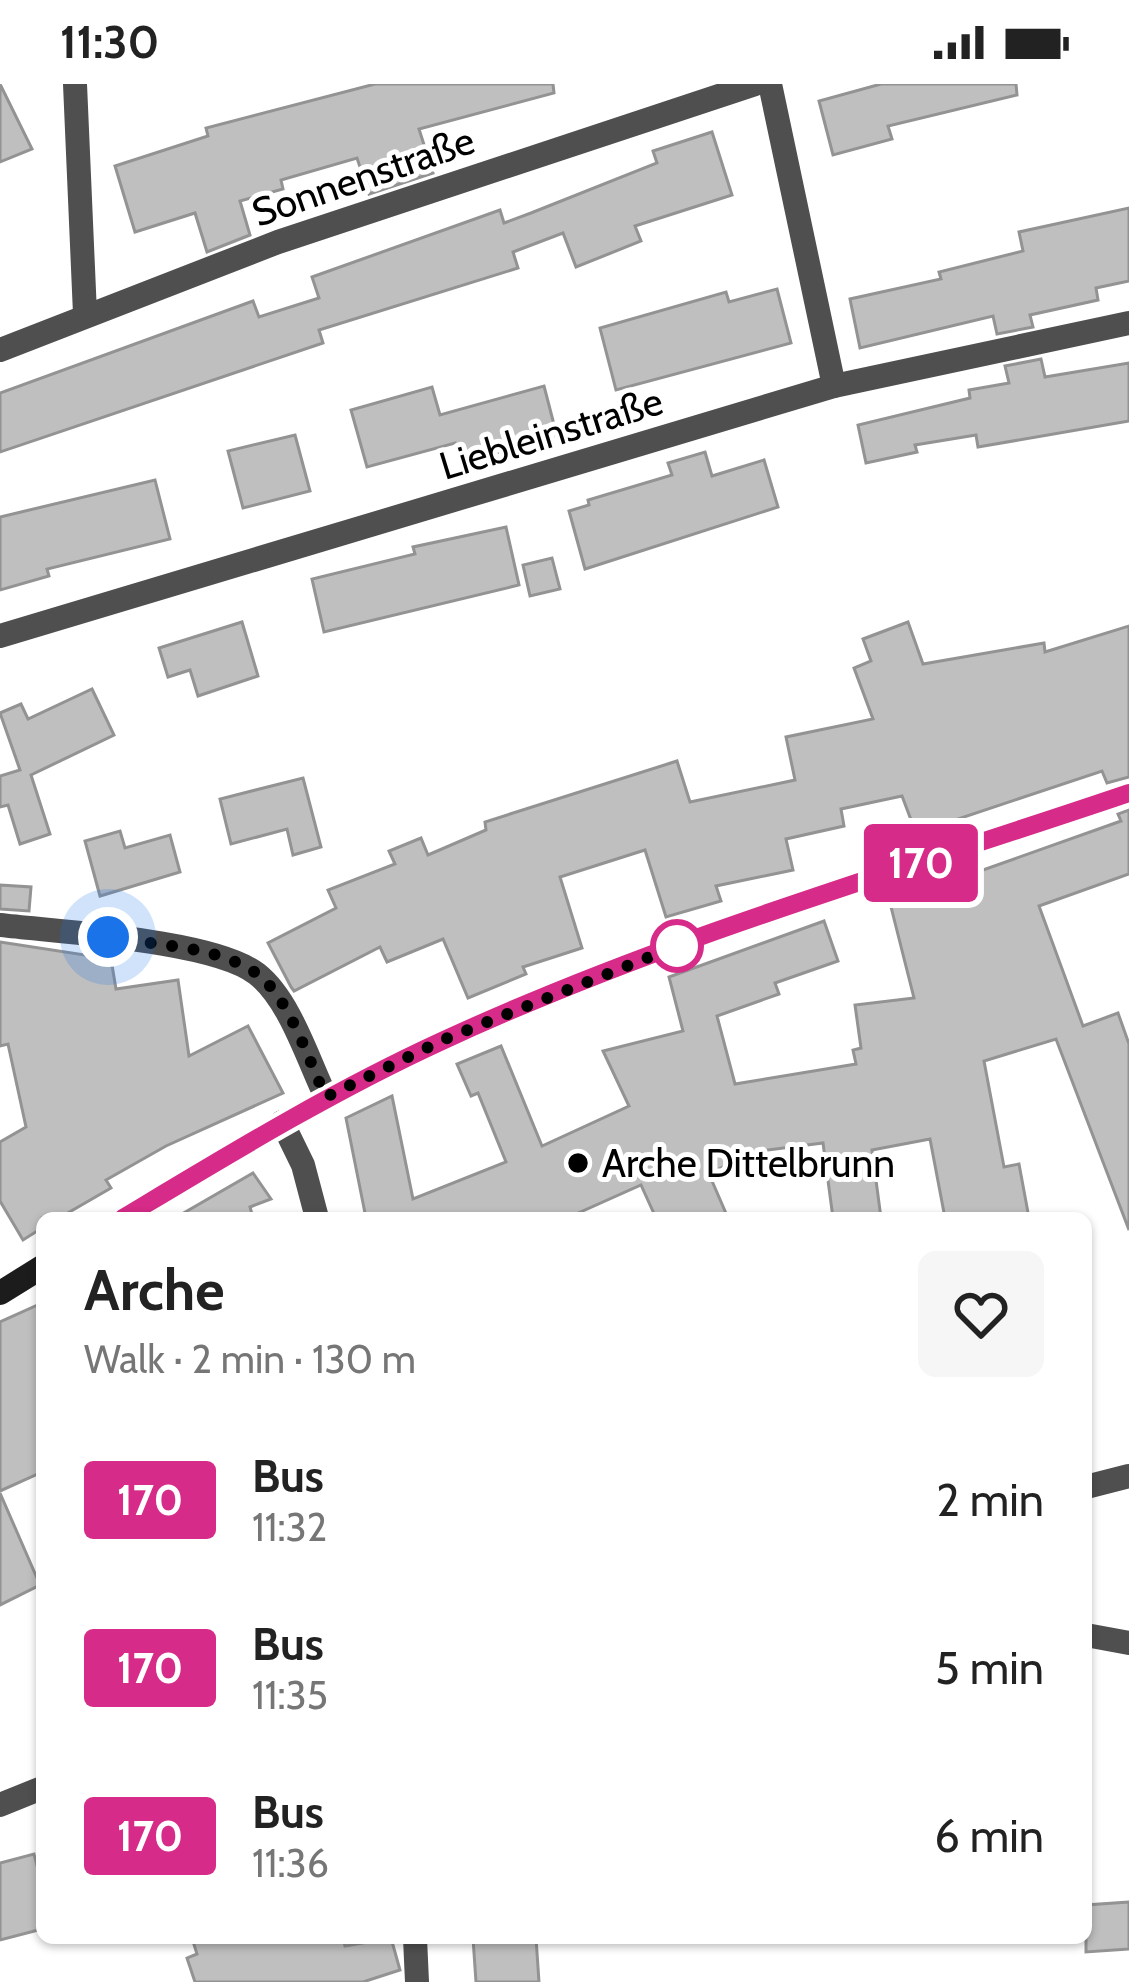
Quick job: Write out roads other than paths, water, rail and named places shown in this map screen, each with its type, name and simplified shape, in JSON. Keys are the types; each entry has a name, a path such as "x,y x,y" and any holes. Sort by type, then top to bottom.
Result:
{"street":[{"path":"75,84 85,314"},
{"name":"Sonnenstraße","path":"0,350 278,242 755,84"},
{"path":"770,84 834,386"},
{"name":"Liebleinstraße","path":"0,636 834,386 1129,323"},
{"path":"133,1212 326,1097 445,1039 675,947 1129,793"},
{"path":"0,925 108,937 235,962 259,975 277,998 326,1097"},
{"path":"283,1122 303,1165 315,1212"},
{"path":"0,1293 36,1271"},
{"path":"1092,1485 1129,1476"},
{"path":"1092,1636 1129,1642"},
{"path":"0,1805 36,1790"},
{"path":"415,1944 417,1982"}],"place":[{"name":"Arche Dittelbrunn","path":"578,1163"}]}
